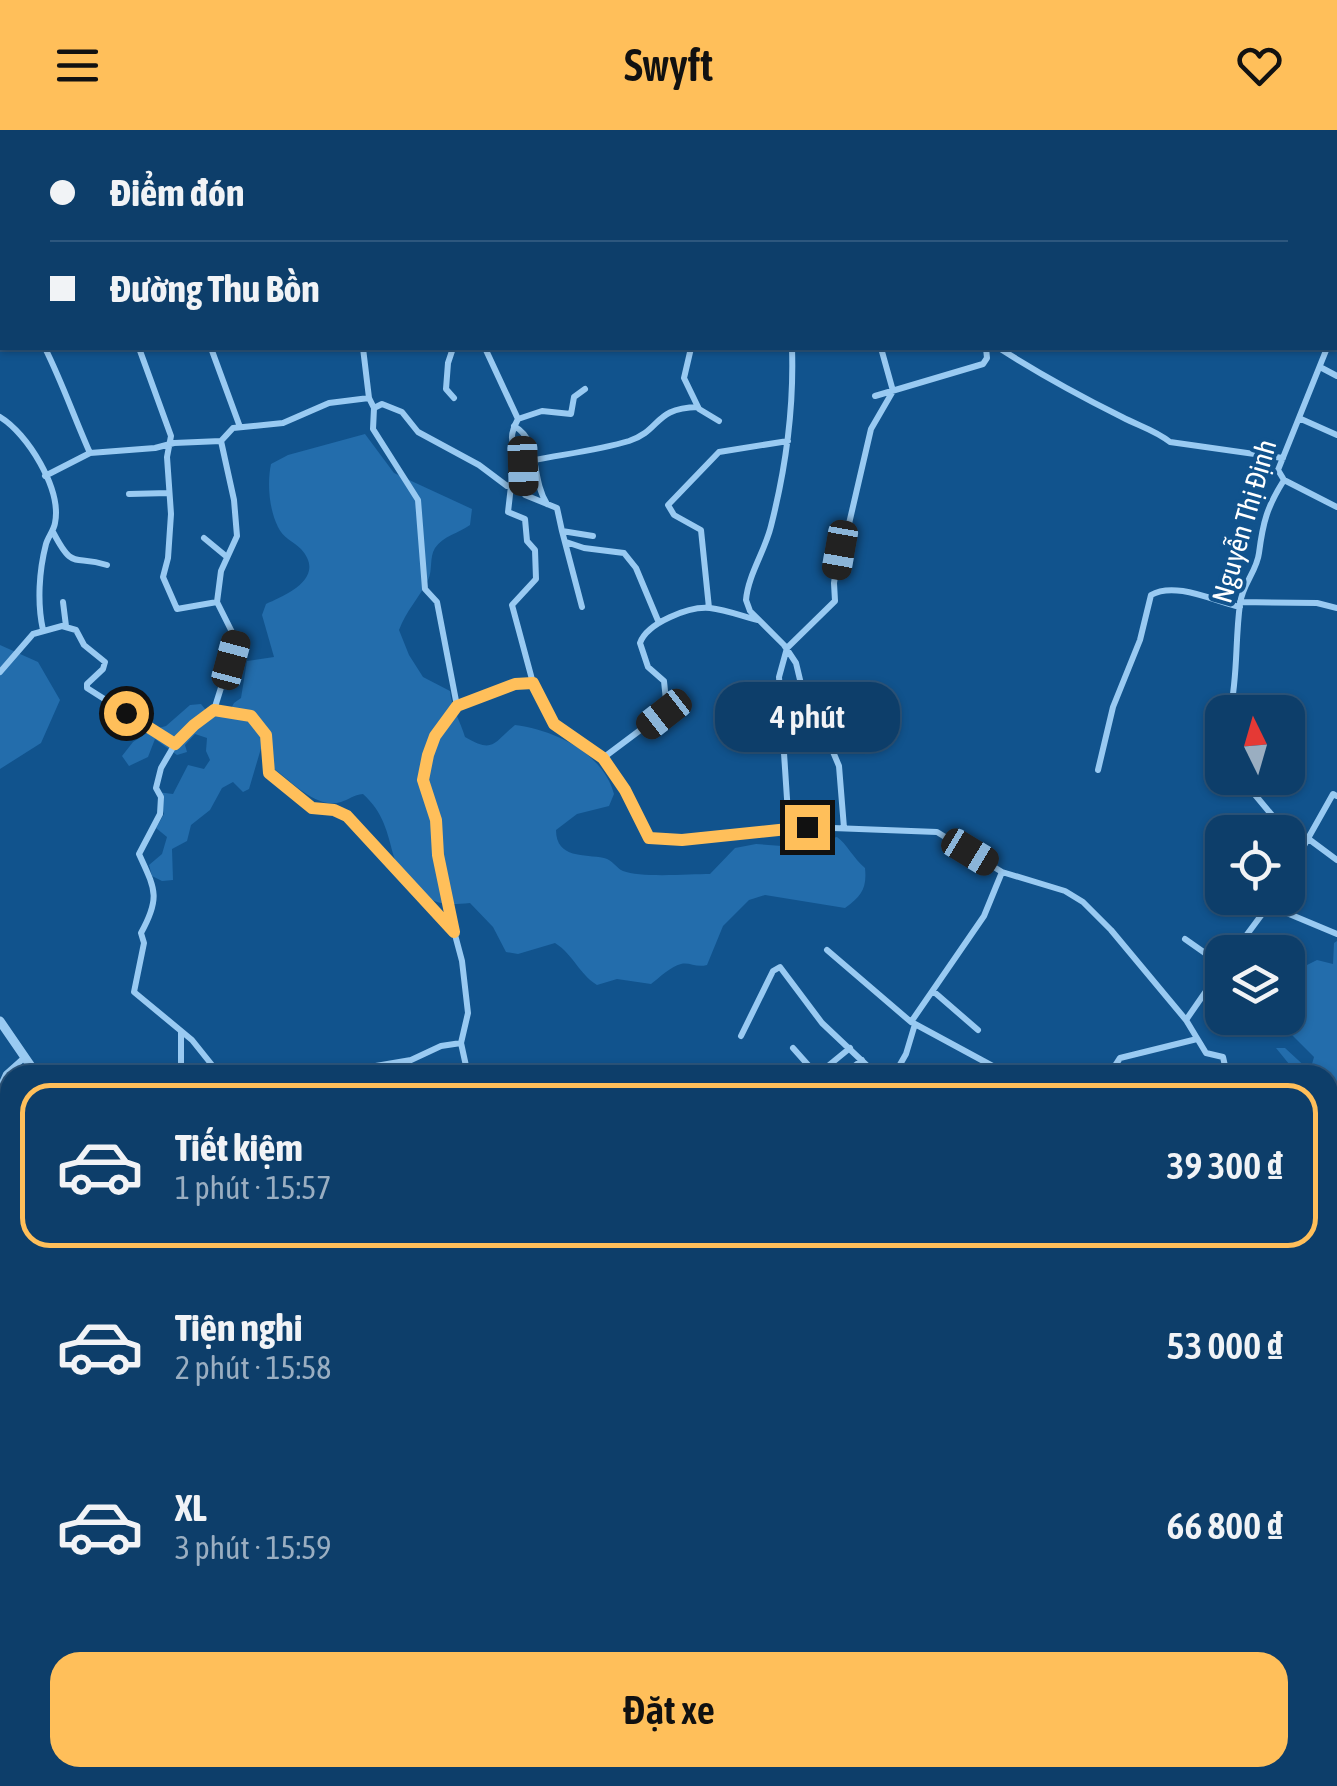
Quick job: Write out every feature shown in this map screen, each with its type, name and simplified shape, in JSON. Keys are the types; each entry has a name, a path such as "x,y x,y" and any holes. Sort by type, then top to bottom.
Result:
{"street":[{"path":"47,350 63,380 69,406 90,453"},
{"path":"140,350 171,436 168,558 163,577 179,610 217,602"},
{"path":"212,350 240,428"},
{"path":"362,350 374,408 373,429 418,500 425,589 437,602 457,706"},
{"path":"452,350 446,389 454,398"},
{"path":"486,350 516,422 530,442 537,488 548,504"},
{"path":"691,350 684,378 698,407 719,421"},
{"path":"792,350 794,396 788,441 770,529 746,592 748,608 787,648 798,671 806,709 839,766 844,828"},
{"path":"789,829 779,676 787,648 835,601 840,550 872,429 894,390 882,350"},
{"path":"875,396 983,364 986,350"},
{"path":"1001,350 1170,442 1283,458"},
{"name":"Nguyễn Thị Định","path":"1234,695 1240,604 1259,556 1268,506 1284,480 1278,474 1283,458 1325,350"},
{"path":"1320,368 1337,376"},
{"path":"582,607 556,508 524,495 523,466 511,440 516,422 542,410 571,414 574,398 585,389"},
{"path":"45,476 90,453 221,441 233,428 283,423 329,403 370,398"},
{"path":"374,408 380,404 402,412 418,432 511,486"},
{"path":"534,460 630,440 649,431 658,418 676,408 698,407"},
{"path":"0,417 14,425 28,442 51,490 55,516 42,571 43,630"},
{"path":"1301,419 1337,435"},
{"path":"212,1065 192,1040 134,992 144,943 141,933 154,909 155,888 139,854 160,814 161,797 156,788 161,768 175,744 214,710 236,640 217,602 227,557 238,533 221,441"},
{"path":"708,608 701,530 674,515 668,506 719,452 788,441"},
{"path":"523,466 511,486 508,512 524,520 527,541 534,550 536,579 512,605 533,683 554,724 603,758 625,790 649,838 682,840 789,829 937,832 1002,872 1066,891 1083,902 1186,1020 1206,1054 1223,1057 1224,1065"},
{"path":"1284,480 1337,507"},
{"path":"129,494 170,493"},
{"path":"52,530 73,560 107,565"},
{"path":"562,531 592,536"},
{"path":"204,538 227,557"},
{"path":"566,542 592,550 624,553 636,568 660,623"},
{"path":"1098,770 1113,707 1140,640 1151,595 1163,590 1240,604 1322,603 1337,608"},
{"path":"63,602 66,626"},
{"path":"603,758 667,710 664,681 648,667 640,643 642,636 660,623 696,608 759,620"},
{"path":"0,672 26,641 43,630 66,626 79,633 84,645 105,662 87,688 175,744"},
{"path":"466,1065 461,1043 468,1013 462,961 438,855 436,820 423,780 435,736 457,706 515,684 533,683"},
{"path":"214,710 246,713 256,720 266,735 269,773 312,808 347,816 454,932"},
{"path":"1305,847 1336,793"},
{"path":"1255,795 1272,815"},
{"path":"1310,840 1337,860"},
{"path":"900,1065 913,1023 984,916 1002,872"},
{"path":"1247,935 1263,915"},
{"path":"1292,915 1337,934"},
{"path":"1185,939 1205,954"},
{"path":"827,950 913,1023 991,1065"},
{"path":"741,1036 773,971 780,967 810,1009 867,1065"},
{"path":"933,991 978,1030"},
{"path":"1186,1020 1205,992"},
{"path":"0,1021 30,1065"},
{"path":"181,1032 181,1065"},
{"path":"1115,1065 1120,1058 1197,1038"},
{"path":"382,1065 411,1060 440,1046 461,1043"},
{"path":"794,1048 808,1065"},
{"path":"829,1065 850,1048"},
{"path":"18,1065 25,1057"},
{"path":"856,1065 862,1060"}],"shaded area":[{"path":"365,434 394,473 472,509 470,525 435,548 428,580 399,630 423,677 450,691 465,737 488,745 515,725 546,732 588,755 608,779 614,794 609,806 577,814 556,830 566,851 607,859 631,873 710,874 735,848 756,844 795,847 837,837 865,868 864,886 856,899 845,908 765,895 749,900 723,926 707,965 677,965 651,984 617,979 597,985 555,943 518,954 506,952 493,927 470,903 441,903 428,897 396,862 380,816 363,794 331,803 312,798 270,766 269,744 262,745 249,789 243,792 233,782 222,788 210,810 191,825 187,841 172,849 173,880 162,881 152,876 149,865 162,854 167,837 156,828 164,814 157,792 173,794 188,765 204,769 210,760 207,738 195,734 185,745 187,752 177,755 155,739 148,757 129,766 122,756 133,742 166,726 190,705 201,704 209,714 227,716 241,698 247,661 274,657 262,615 266,604 301,584 309,569 308,559 275,520 270,496 271,464 288,455"},
{"path":"0,645 38,662 60,700 41,743 0,769"},
{"path":"1337,941 1337,1065 1312,1065 1314,1057 1292,1035 1305,1035 1305,966 1317,960 1333,964"},
{"path":"1276,1048 1285,1048 1303,1065 1290,1065"}],"route":[{"path":"126,713 175,744 214,710 251,716 266,735 269,773 312,808 347,816 454,932 438,855 436,820 423,780 428,755 435,736 457,706 515,684 533,683 554,724 603,758 625,790 649,838 682,840 807,827"}]}
